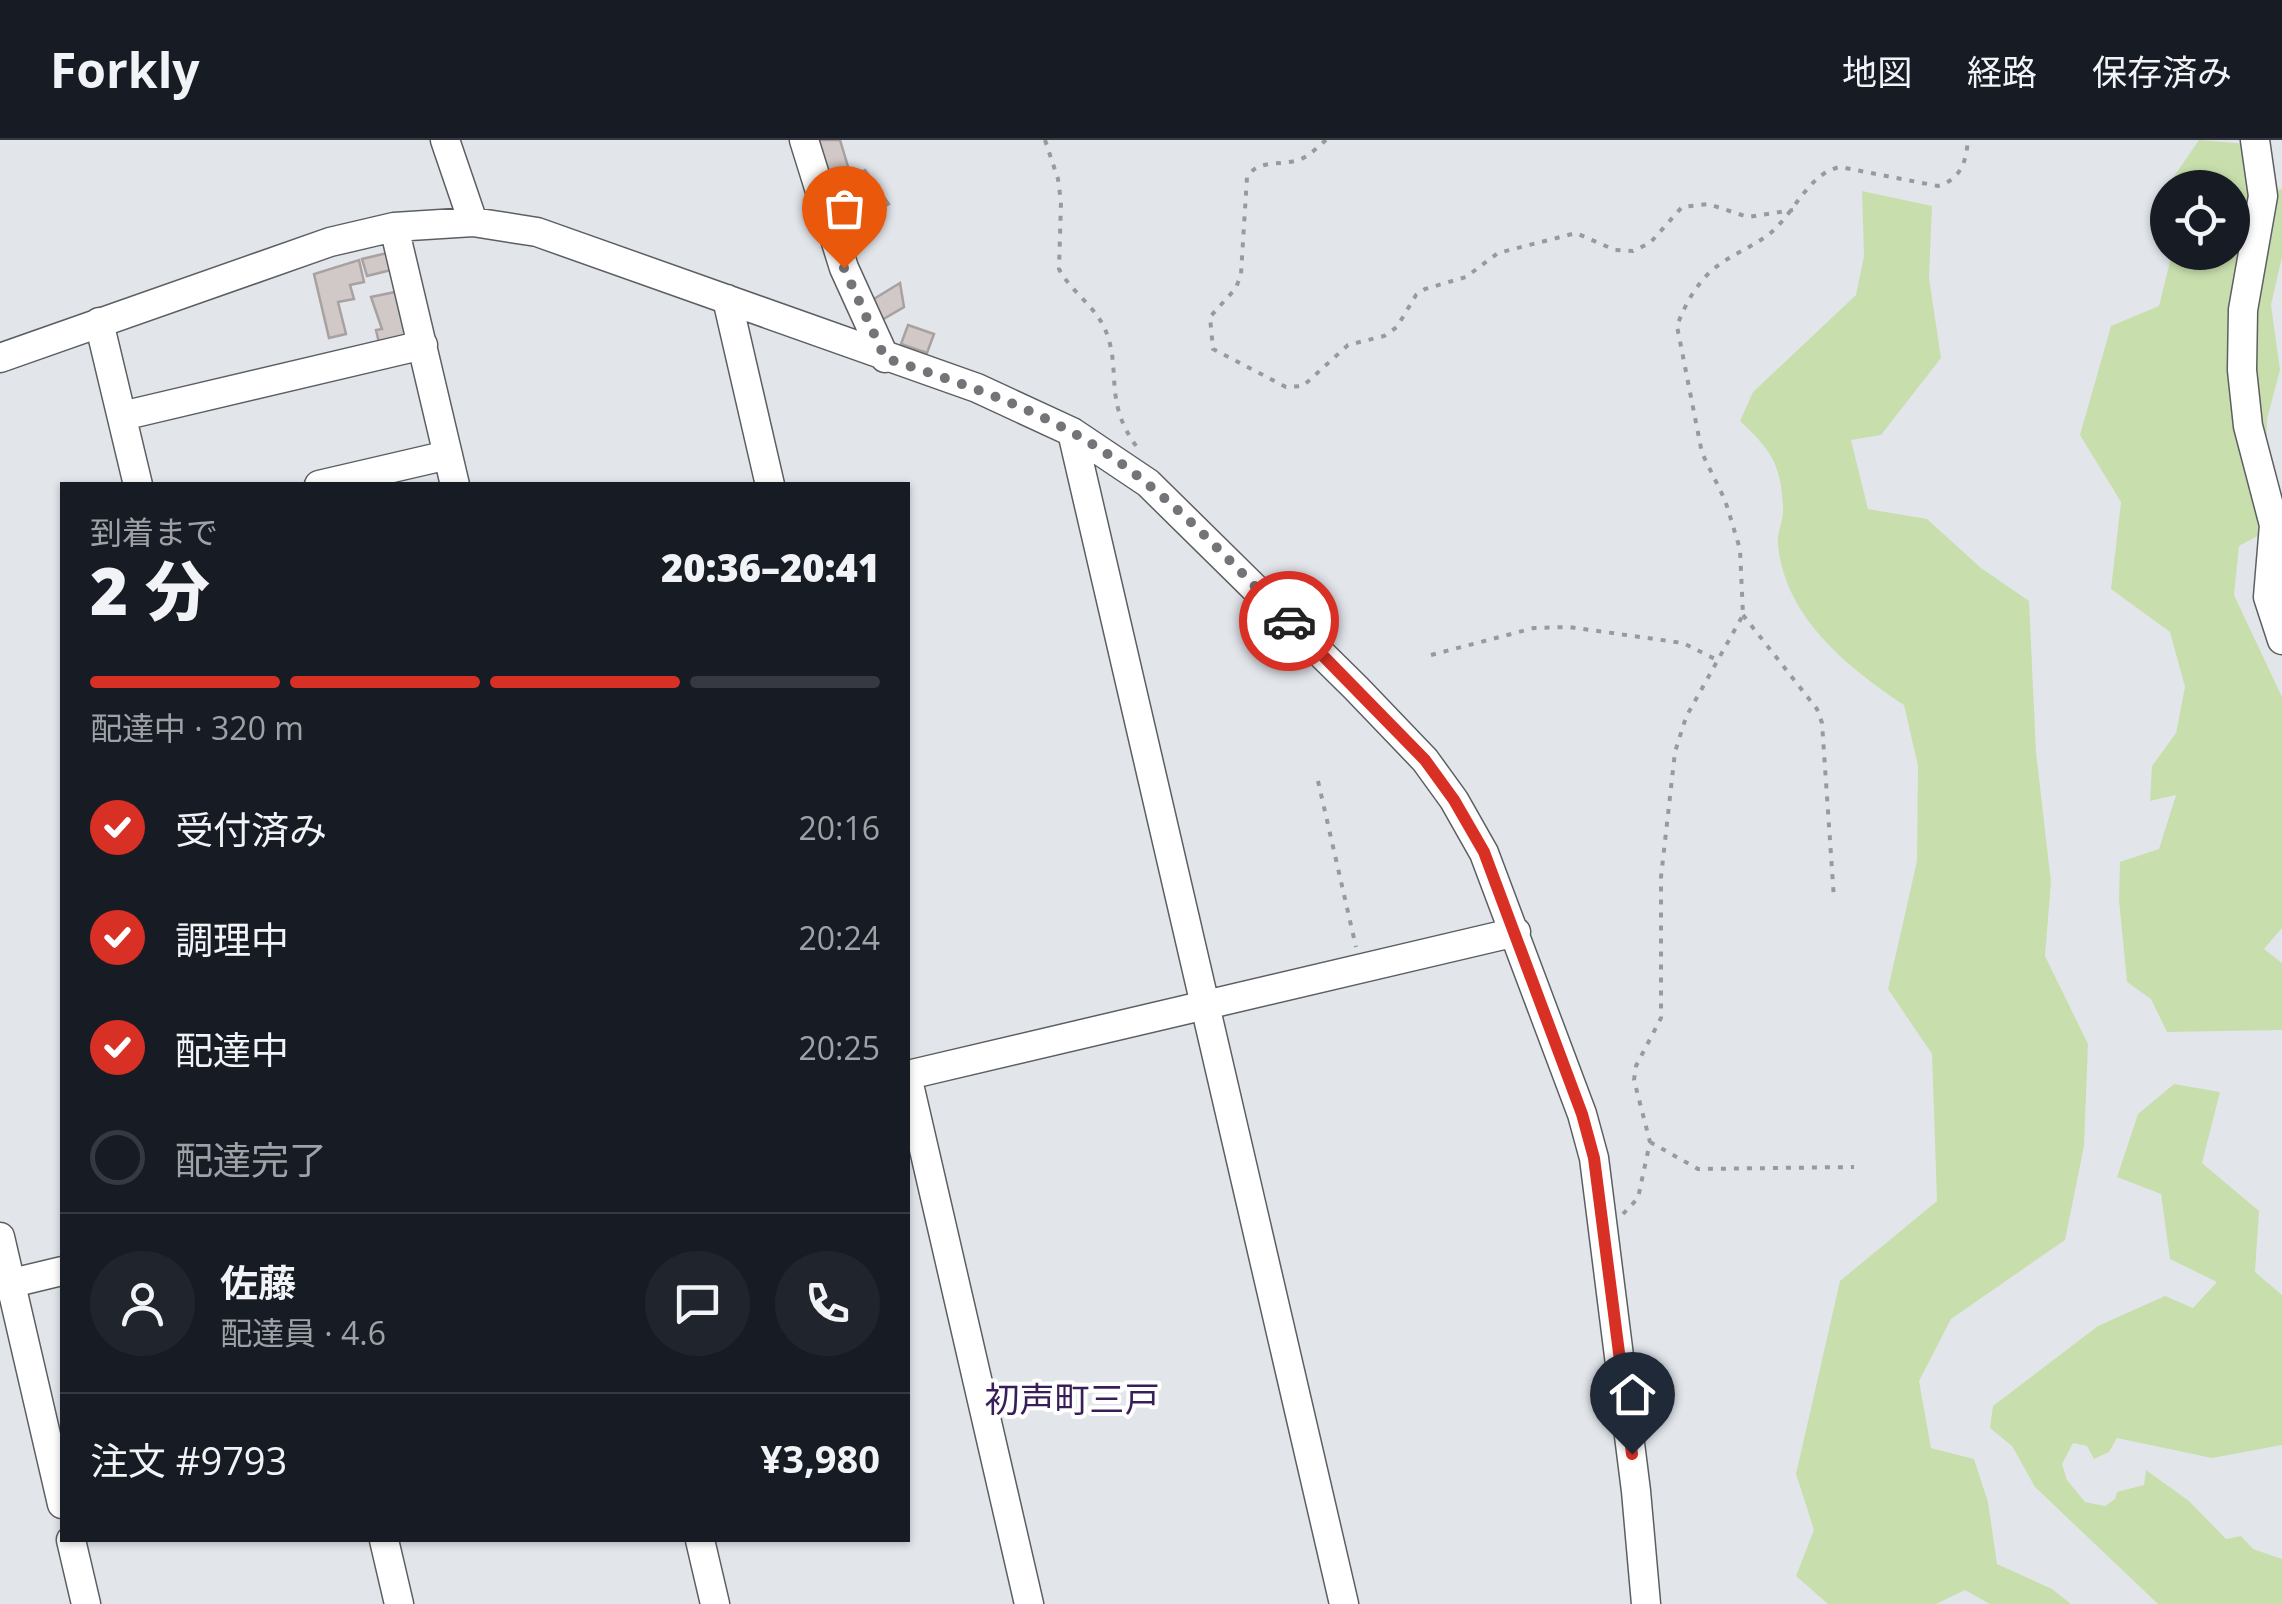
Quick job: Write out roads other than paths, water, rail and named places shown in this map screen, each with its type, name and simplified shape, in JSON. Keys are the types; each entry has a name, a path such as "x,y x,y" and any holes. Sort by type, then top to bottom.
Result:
{"street":[{"path":"445,140 473,222"},
{"path":"804,140 844,268 885,358"},
{"path":"2255,140 2263,196 2242,310 2242,370 2248,426 2274,525 2267,579 2282,640"},
{"path":"0,358 330,242 394,227 473,222 536,232 977,388 1072,432 1148,483 1425,760 1484,852 1582,1114 1605,1224 1646,1604"},
{"path":"394,227 454,482"},
{"path":"727,299 769,482"},
{"path":"99,322 137,482"},
{"path":"122,416 422,345"},
{"path":"1072,432 1344,1604"},
{"path":"332,482 448,455"},
{"path":"910,1078 1516,932"},
{"path":"910,1087 1029,1604"},
{"path":"0,1237 6,1285 60,1496"},
{"path":"6,1285 60,1272"},
{"path":"71,1542 86,1604"},
{"path":"384,1542 399,1604"},
{"path":"700,1542 715,1604"}],"district":[{"name":"初声町三戸","path":"1072,1400"}]}
